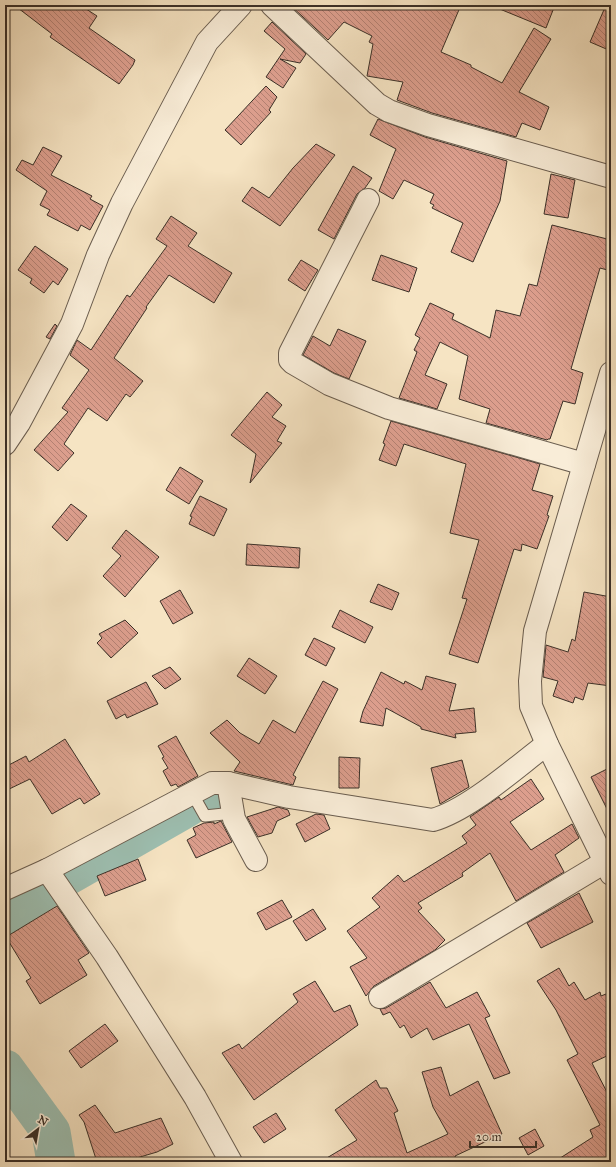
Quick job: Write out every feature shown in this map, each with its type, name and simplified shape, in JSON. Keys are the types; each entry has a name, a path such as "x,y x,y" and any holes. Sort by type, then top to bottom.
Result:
{"street":[{"path":"5,444 19,423 72,324 98,255 122,203 207,42 241,5"},
{"path":"272,5 377,104 389,111 428,125 611,177"},
{"path":"368,200 290,353 290,360 329,384 389,408 584,464"},
{"path":"380,997 608,868 546,744 531,706 530,681 535,631 584,464 604,422 611,373"},
{"path":"5,889 47,870 212,783 228,783 289,798 433,820 450,815 467,804 546,744"},
{"path":"228,783 234,819 256,860"},
{"path":"47,870 107,957 195,1097 231,1162"}],"lane":[{"path":"192,793 205,816 233,814"}],"building":[{"path":"14,5 80,5 97,16 89,28 135,60 133,65 119,84 50,37 52,34"},
{"path":"290,5 461,5 441,52 471,65 471,67 502,83 534,28 551,39 519,92 549,107 540,130 522,123 516,137 432,113 397,100 403,82 367,76 373,44 369,42 372,36 344,22 328,40"},
{"path":"490,5 555,5 546,28"},
{"path":"606,5 611,5 611,51 590,42"},
{"path":"272,22 306,54 300,63 280,59 296,68 283,88 266,77 285,49 264,31"},
{"path":"266,86 277,97 269,110 271,112 241,145 225,130"},
{"path":"378,119 425,137 507,161 500,201 473,262 451,252 463,223 432,208 434,205 430,203 434,194 404,180 393,199 379,191 396,149 370,135"},
{"path":"316,144 335,155 280,226 242,201 252,187 269,198 293,168"},
{"path":"43,147 62,156 51,175 92,196 90,199 103,206 90,230 81,225 78,231 47,215 50,210 40,205 47,191 16,170 22,160 33,165"},
{"path":"353,166 372,178 365,188 357,194 334,239 318,230"},
{"path":"551,174 575,180 568,218 544,214"},
{"path":"171,216 197,233 188,246 232,273 214,303 169,275 146,307 147,308 114,358 143,381 130,397 126,394 107,421 88,408 64,444 74,453 58,471 34,450 68,412 62,408 89,370 70,355 77,340 91,350 127,295 130,297 167,246 156,239"},
{"path":"552,225 611,240 611,271 600,268 571,369 583,373 575,404 563,401 550,439 547,440 486,423 490,409 459,399 468,356 440,342 425,375 447,384 437,409 399,398 417,352 414,350 420,338 415,335 430,303 454,314 452,319 490,338 496,310 520,316 529,284 537,286"},
{"path":"35,246 68,269 58,285 53,281 44,293 30,283 32,279 18,270"},
{"path":"381,255 417,268 409,292 372,280"},
{"path":"301,260 318,270 305,291 288,280"},
{"path":"55,324 57,326 50,339 46,337"},
{"path":"338,329 366,341 349,379 334,373 303,355 313,336 330,346"},
{"path":"267,392 282,405 272,417 286,426 277,441 282,443 250,483 256,454 231,435"},
{"path":"391,421 540,464 532,490 553,496 547,515 549,516 537,549 522,544 521,551 514,549 478,663 449,654 467,599 462,598 479,540 450,533 466,464 404,444 396,466 379,460"},
{"path":"180,467 203,481 189,504 166,490"},
{"path":"200,496 227,509 214,536 189,524 192,517 190,516"},
{"path":"71,504 87,516 67,541 52,527"},
{"path":"126,530 159,557 125,597 103,576 121,556 112,548"},
{"path":"247,544 300,548 299,568 246,565"},
{"path":"378,584 399,593 392,610 370,602"},
{"path":"180,590 193,613 173,624 160,601"},
{"path":"584,592 611,597 611,686 588,683 583,700 575,697 573,703 553,696 558,681 543,677 546,645 568,652 572,639 575,641"},
{"path":"340,610 373,627 365,643 332,627"},
{"path":"125,620 138,633 111,658 97,643 102,638 99,634"},
{"path":"314,638 335,648 326,666 305,655"},
{"path":"249,658 277,676 265,694 237,676"},
{"path":"170,667 181,679 165,689 152,676"},
{"path":"381,672 404,684 405,681 422,690 426,676 456,684 449,711 474,708 476,732 455,734 456,738 421,729 421,727 386,708 383,726 360,722 363,711"},
{"path":"323,681 338,689 293,775 296,777 293,785 234,771 240,762 210,733 227,720 240,733 259,744 273,720 295,733"},
{"path":"146,682 158,704 127,718 125,714 116,719 107,701"},
{"path":"176,736 198,776 178,787 176,784 171,786 163,771 168,768 162,758 164,757 158,746"},
{"path":"65,739 100,794 84,804 80,798 52,814 30,779 5,791 5,767 26,756 29,762"},
{"path":"339,757 360,758 359,788 339,788"},
{"path":"462,760 469,787 440,804 431,768"},
{"path":"611,767 611,817 591,777"},
{"path":"531,779 544,799 510,822 531,850 572,824 579,838 555,855 564,872 516,901 490,853 462,873 463,876 418,903 422,908 418,911 445,940 435,950 374,986 366,996 350,967 367,958 347,931 380,907 372,898 398,875 404,882 467,843 462,836 476,825 470,817 499,797 501,800"},
{"path":"278,807 288,810 290,815 277,821 272,833 258,837 247,817"},
{"path":"316,814 324,815 330,829 305,842 296,824"},
{"path":"221,821 232,842 196,858 187,840 196,835 193,828 204,823 214,822 214,824"},
{"path":"138,859 146,880 105,896 97,876"},
{"path":"579,893 593,922 541,948 527,923"},
{"path":"282,900 292,917 266,930 257,913"},
{"path":"57,906 89,953 78,960 87,975 40,1004 26,981 31,978 6,937"},
{"path":"313,909 326,929 306,941 293,921"},
{"path":"559,968 569,986 574,982 585,1000 600,992 601,996 611,992 611,1054 592,1063 611,1100 611,1162 605,1162 603,1158 595,1162 554,1162 593,1137 590,1130 600,1125 567,1060 578,1054 556,1010 537,981"},
{"path":"315,981 334,1012 350,1005 358,1025 254,1100 222,1053 239,1044 242,1049 298,1002 293,994"},
{"path":"430,982 446,1008 477,992 490,1016 485,1018 510,1073 494,1079 469,1024 433,1040 427,1028 411,1038 404,1025 400,1028 390,1012 383,1015 380,1009 386,1008"},
{"path":"105,1024 118,1041 81,1068 69,1051"},
{"path":"441,1067 450,1096 478,1081 502,1134 455,1156 458,1162 320,1162 357,1140 335,1110 376,1080 380,1088 387,1088 398,1111 394,1113 407,1153 448,1134 433,1107 422,1072"},
{"path":"95,1105 115,1133 161,1118 173,1144 157,1152 123,1162 97,1162 84,1122 79,1115"},
{"path":"276,1113 286,1129 264,1143 253,1127"},
{"path":"535,1129 544,1146 528,1155 519,1138"}],"waterway":[{"path":"207,798 219,794"},
{"path":"62,879 188,807"},
{"path":"5,916 51,886"},
{"path":"5,1069 51,1132 56,1162"}]}
